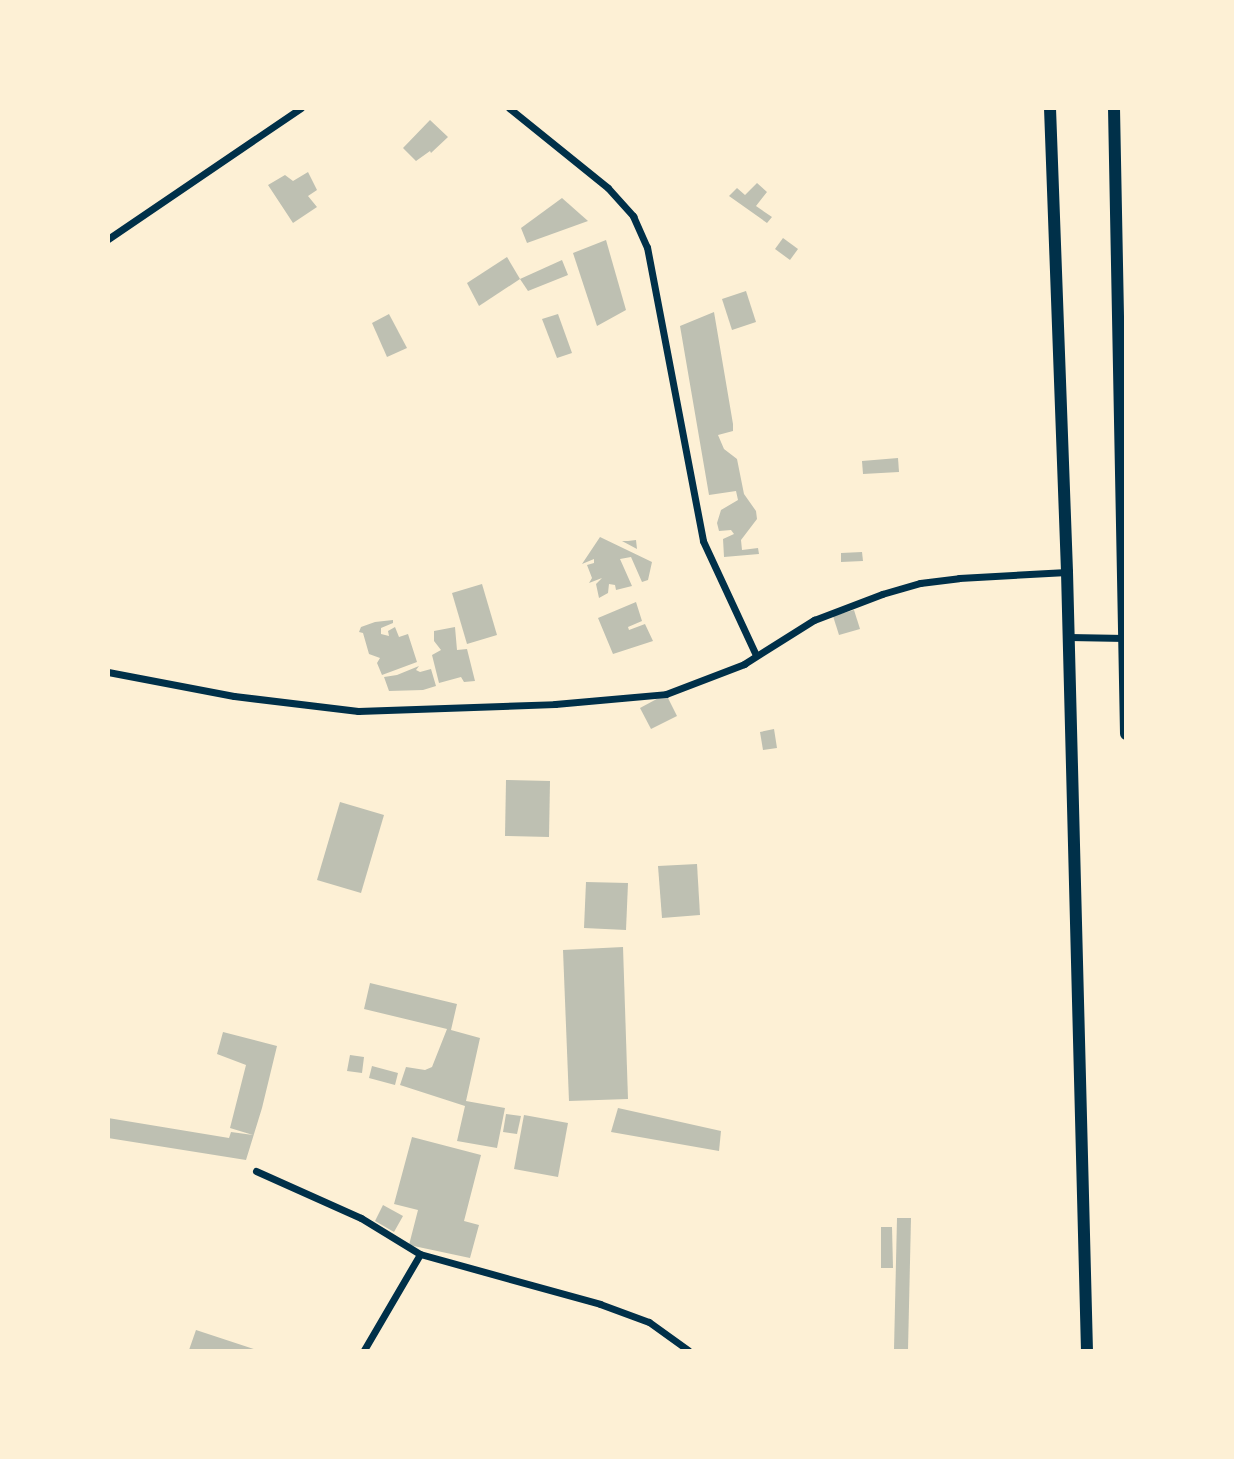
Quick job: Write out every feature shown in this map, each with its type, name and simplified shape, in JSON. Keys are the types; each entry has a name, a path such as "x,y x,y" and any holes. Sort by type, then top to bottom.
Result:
{"street":[{"path":"108,239 301,108"},
{"path":"509,108 608,188 633,216 643,237 681,415 702,541 756,655"},
{"path":"1050,108 1069,637 1087,1350"},
{"path":"1114,108 1125,734"},
{"path":"108,672 157,684 307,707 414,711 666,694 744,664 814,620 920,583 1067,572"},
{"path":"1069,637 1124,638"},
{"path":"256,1171 361,1218 420,1254 600,1304 649,1322 688,1350"},
{"path":"363,1350 420,1254"}],"building":[{"path":"430,120 448,137 431,153 430,151 416,161 403,148"},
{"path":"308,172 317,190 308,196 317,207 293,223 268,185 285,175 293,181"},
{"path":"757,183 767,192 756,206 772,217 767,223 729,196 737,188 745,195"},
{"path":"562,198 588,221 527,243 521,228"},
{"path":"783,238 798,249 790,260 775,249"},
{"path":"606,240 626,310 597,326 573,253"},
{"path":"507,257 520,279 479,306 467,283"},
{"path":"562,260 568,275 528,291 520,279"},
{"path":"746,291 756,322 732,330 722,299"},
{"path":"714,312 733,424 733,431 718,435 724,449 737,459 744,494 756,511 757,519 741,540 742,550 758,548 759,554 724,557 723,539 734,534 731,530 719,531 717,523 721,510 738,500 736,491 709,495 680,326"},
{"path":"389,314 407,348 387,357 372,323"},
{"path":"558,314 572,353 557,358 542,319"},
{"path":"898,458 899,472 863,474 862,461"},
{"path":"600,537 652,562 648,580 642,582 631,557 620,559 632,586 616,590 615,585 609,584 608,593 599,598 596,584 602,578 589,583 592,578 587,565 594,563 594,559 582,564"},
{"path":"636,540 637,549 622,541 628,541"},
{"path":"862,552 863,561 841,562 841,553"},
{"path":"482,584 497,635 467,644 452,593"},
{"path":"636,602 642,621 628,627 629,630 645,624 653,641 613,654 598,618"},
{"path":"854,610 860,629 839,635 833,616"},
{"path":"393,620 393,623 381,628 381,634 389,636 388,631 395,627 399,637 408,634 417,662 382,675 377,663 380,658 369,654 363,633 359,632 361,627 375,622"},
{"path":"455,627 457,650 467,649 475,681 464,682 461,677 439,683 432,655 441,650 434,641 434,631"},
{"path":"419,666 416,670 420,672 431,669 436,686 423,690 389,691 384,677"},
{"path":"666,694 677,716 651,729 640,708"},
{"path":"774,729 777,748 763,750 760,732"},
{"path":"506,780 550,781 549,837 505,836"},
{"path":"340,802 384,815 361,893 317,880"},
{"path":"697,864 700,915 662,918 658,866"},
{"path":"586,882 628,883 626,930 584,928"},
{"path":"623,947 628,1099 569,1101 563,950"},
{"path":"370,983 457,1004 451,1030 480,1038 466,1101 505,1108 497,1148 457,1141 465,1106 400,1085 406,1067 425,1070 432,1067 447,1029 364,1009"},
{"path":"223,1032 277,1046 262,1108 246,1160 108,1138 108,1118 229,1138 231,1132 253,1135 230,1128 246,1065 217,1054"},
{"path":"350,1055 364,1057 362,1073 347,1071"},
{"path":"372,1066 398,1073 395,1085 369,1078"},
{"path":"618,1108 721,1131 719,1151 611,1132"},
{"path":"506,1114 521,1116 517,1134 503,1132"},
{"path":"524,1115 568,1123 558,1177 514,1169"},
{"path":"412,1137 481,1155 464,1221 479,1225 470,1258 409,1245 418,1210 394,1204"},
{"path":"383,1205 403,1216 394,1232 375,1221"},
{"path":"897,1218 911,1218 908,1350 894,1350"},
{"path":"881,1227 892,1227 893,1268 881,1268"},
{"path":"196,1330 257,1350 189,1350"}]}
